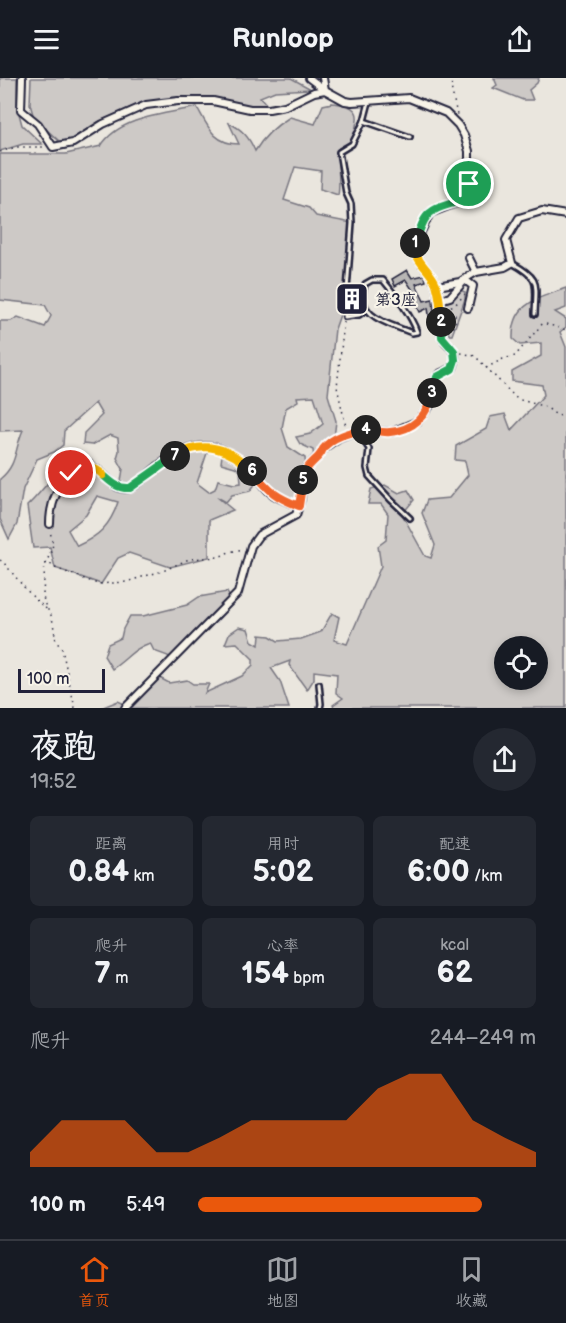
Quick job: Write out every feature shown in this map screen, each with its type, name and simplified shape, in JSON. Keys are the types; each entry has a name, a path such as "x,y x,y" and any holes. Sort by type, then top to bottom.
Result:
{"street":[{"path":"22,78 21,110 38,124 52,147 73,143 103,124 146,105 178,101 213,101 250,110 269,110 314,92 326,90"},
{"path":"125,708 238,593 250,548 259,535 296,515 303,472 324,448 358,430 392,432 420,420 429,407 436,379 453,366 454,351 442,335 440,300 436,286 414,250 430,213 456,203 467,194 469,151 464,135 446,113 408,98 345,101 309,78"},
{"path":"323,78 326,90"},
{"path":"440,300 450,297 465,280 476,272 505,267 512,263 506,240 519,218 542,211 566,215"},
{"path":"469,258 476,272"},
{"path":"436,286 465,280 473,286 468,309"},
{"path":"50,524 53,503 61,486 71,473 90,467 122,489 130,488 161,464 196,447 222,449 244,463 268,491 299,506"}],"lane":[{"path":"366,310 359,315 345,317 352,223 351,204 346,193 339,153 352,144 364,121 370,101"},
{"path":"364,121 410,137"},
{"path":"512,263 532,275 535,280 535,314"},
{"path":"372,280 383,280 400,302 417,332 411,333 371,316 366,310 363,291 365,284 372,280"},
{"path":"358,430 369,449 367,468 369,476 410,518"},
{"path":"319,684 320,708"}],"path":[{"path":"453,78 451,87 458,125"},
{"path":"0,152 16,147 52,147"},
{"path":"449,312 455,315 453,328 448,326 448,307 464,294 471,292"},
{"path":"345,317 337,387 348,434"},
{"path":"486,368 503,359 515,356 543,323 566,330"},
{"path":"454,351 475,356 517,399 546,406 555,414 566,418"},
{"path":"50,524 52,545 45,564 44,603 52,617 56,641 62,649 75,708"},
{"path":"45,564 49,563 55,568 98,584 126,582 165,570 189,559 219,557 229,552 250,548"},
{"path":"0,560 20,580 27,591 49,610"}],"shaded area":[{"path":"0,78 17,78 17,106 22,125 42,144 23,144 0,151"},
{"path":"31,78 291,78 311,89 275,91 260,97 267,105 243,105 212,97 176,98 141,103 98,122 72,139 59,141 34,118 30,104"},
{"path":"494,78 539,78 529,90 533,100 523,100 493,88 497,85"},
{"path":"332,103 349,106 354,109 357,119 351,142 338,149 338,195 320,189 321,171 295,167 284,200 309,208 316,216 352,223 347,295 335,329 328,395 336,421 334,438 314,459 313,450 300,444 296,437 310,434 323,424 314,396 297,397 298,401 286,408 282,428 288,447 305,458 306,469 299,506 279,498 259,479 250,491 232,495 226,502 217,497 233,510 209,520 209,557 170,567 129,553 118,558 101,584 55,568 50,547 33,548 27,506 59,471 73,462 90,459 104,471 113,484 121,481 123,469 117,458 118,438 110,435 92,445 83,444 84,433 102,415 95,403 64,431 63,445 54,452 37,459 23,489 17,524 9,539 0,519 0,479 13,462 23,430 0,431 0,321 11,321 18,317 45,327 51,316 45,305 0,300 0,154 66,154 101,146 109,136 131,123 197,107 218,138 239,144 229,123 245,134 255,151 270,132 290,117 315,124 323,105","holes":["210,444 232,456 230,458 222,455 221,463 240,471 241,483 234,484 218,480 215,489 209,492 197,483","97,496 118,502 115,510 103,529 77,546 68,530 86,515"]},
{"path":"566,288 566,308 555,312 566,319 566,327 560,332 566,347 566,708 334,708 333,705 343,698 336,693 337,674 314,671 314,679 307,690 289,665 290,661 271,668 280,681 289,708 101,708 118,701 127,705 156,676 169,683 187,680 193,684 209,684 205,693 242,676 253,665 253,659 237,643 225,644 229,634 239,627 248,629 252,641 259,645 260,635 270,636 278,641 301,639 321,632 332,613 339,617 334,640 347,644 381,566 378,546 386,540 388,514 381,504 368,504 371,489 385,485 399,493 408,490 414,500 402,514 425,556 431,558 435,545 422,513 427,500 449,498 468,475 465,461 455,460 456,446 486,429 490,417 505,414 511,430 544,395 542,385 512,381 512,372 541,356 541,343 520,345 513,339 517,317 522,310 537,299"},
{"path":"460,290 465,292 465,299 452,335 449,335 446,324 444,324 443,304"},
{"path":"227,592 231,600 171,662 168,656 154,651 150,643 135,651 112,669 104,656 108,644 121,638 130,616 143,616 187,605 199,597"}],"building":[{"path":"407,270 412,278 425,276 426,281 416,284 424,301 433,299 435,329 431,329 428,308 420,312 413,298 415,297 412,289 406,280 395,286 392,279"}],"place":[{"name":"第3座","path":"352,299"}],"route":[{"path":"71,473 90,467 99,471 122,489 130,488 161,464 182,452 196,447 222,449 244,463 268,491 299,506 303,472 324,448 340,437 356,431 392,432 420,420 429,407 433,384 441,373 453,368 455,355 453,348 442,335 440,304 435,281 418,259 414,250 415,244 427,216 434,210 462,199 467,194 469,184"}]}
